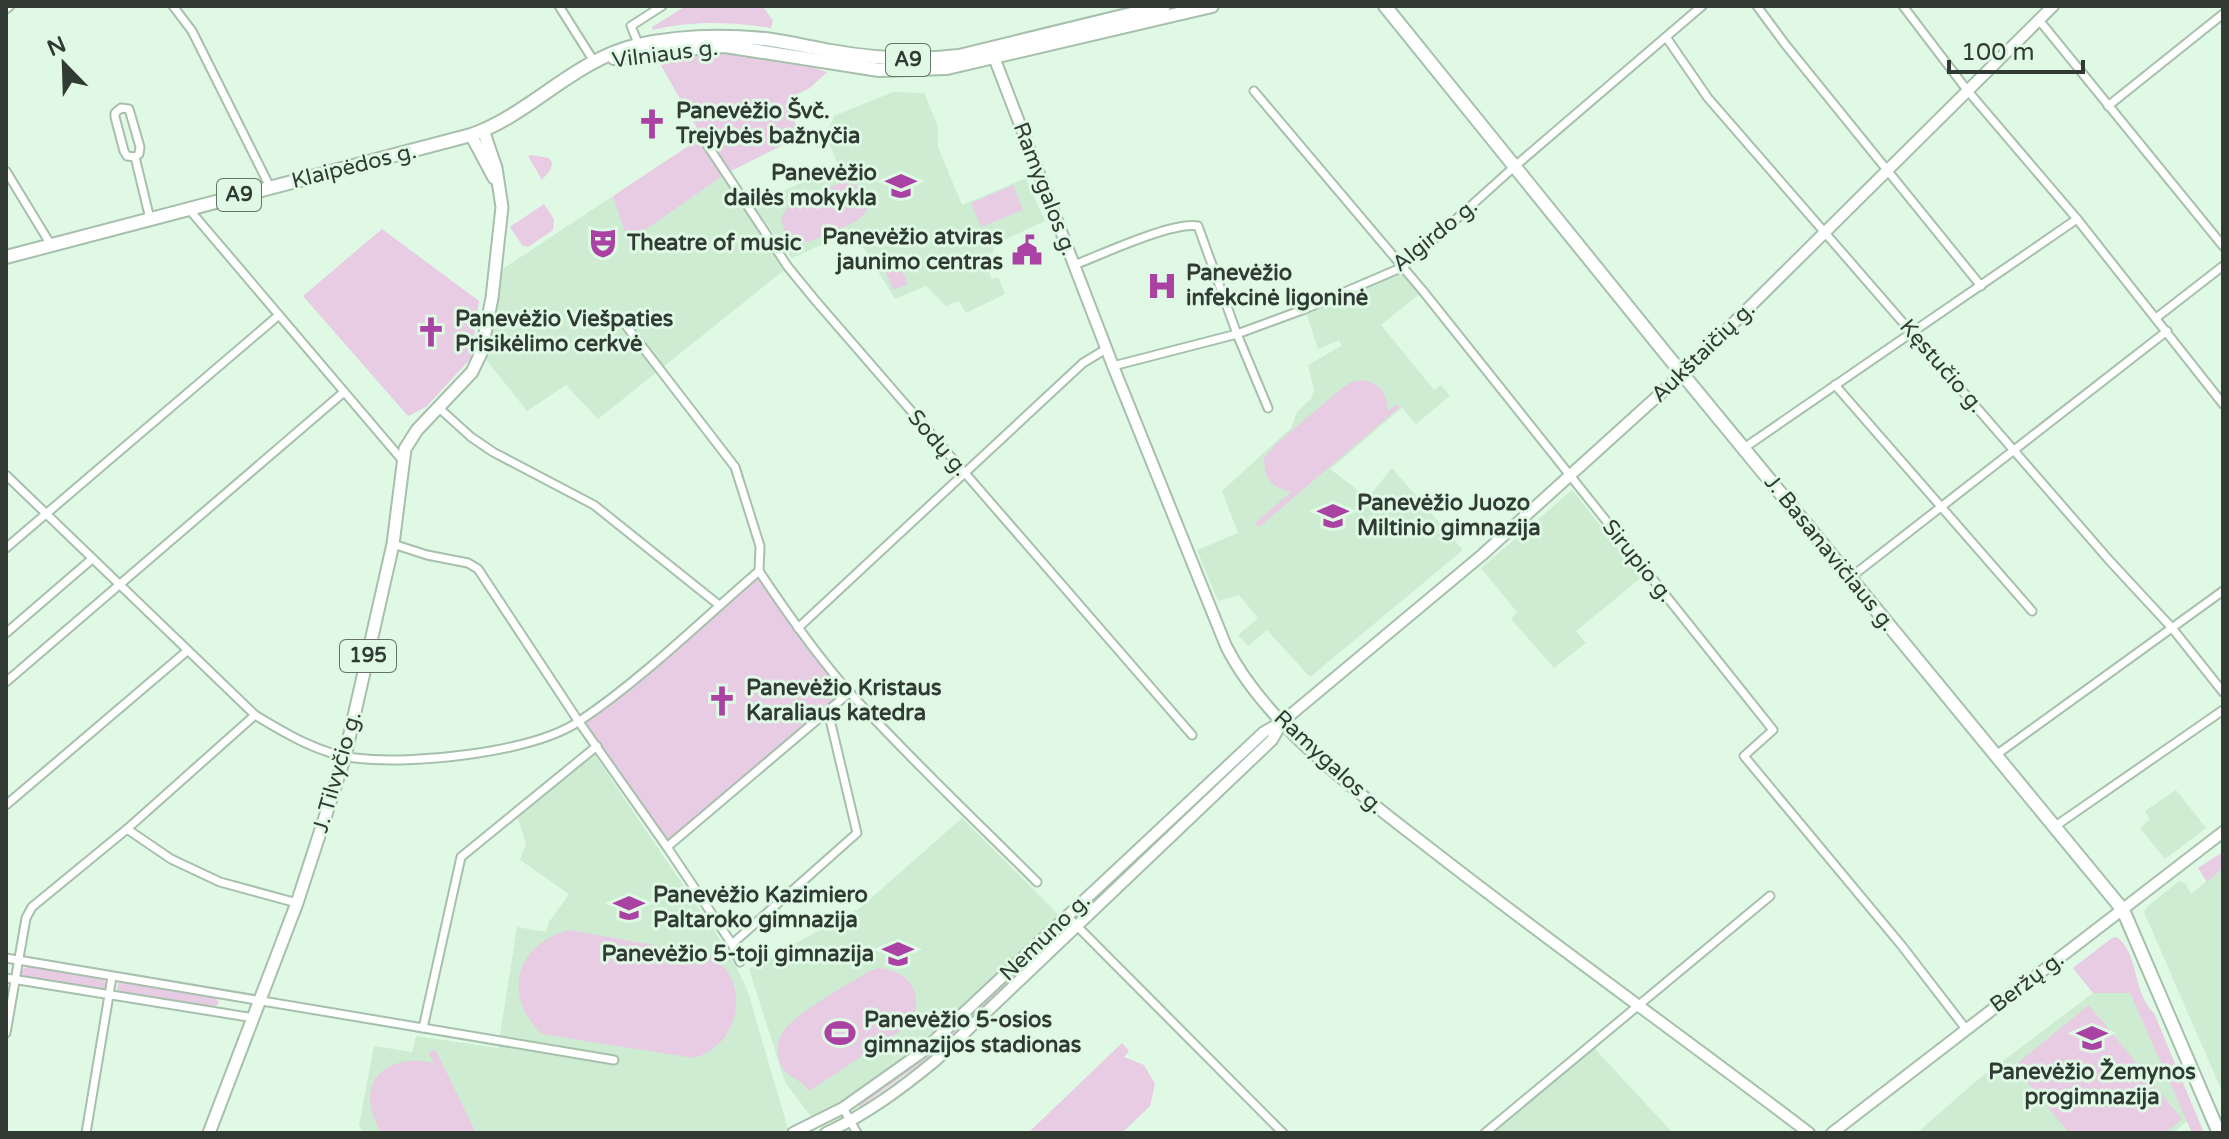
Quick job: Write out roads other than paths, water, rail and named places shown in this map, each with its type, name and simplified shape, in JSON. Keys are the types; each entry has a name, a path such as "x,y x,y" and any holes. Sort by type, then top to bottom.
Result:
{"highway":[{"name":"Vilniaus g.","path":"992,53 1164,6"},
{"name":"Vilniaus g.","path":"595,63 640,49 694,38 740,37 884,59 913,60 992,53 1212,6"},
{"name":"J. Basanavičiaus g.","path":"1385,6 1682,374 2123,910 2219,1133"},
{"name":"Klaipėdos g.","path":"6,257 477,132 595,63"}],"main road":[{"name":"Aukštaičių g.","path":"1335,677 1471,565 1682,374 2053,6"},
{"name":"Ramygalos g.","path":"992,53 1106,349 1226,646 1240,670 1282,722 1387,816 1809,1133"},
{"name":"J. Tilvyčio g.","path":"209,1133 297,903 345,756 393,544 403,461 411,439 472,372 481,353 492,298 502,207 499,185 477,132"},
{"name":"Nemuno g.","path":"793,1133 843,1108 905,1066 1264,732 1282,722 1335,677"},
{"name":"Nemuno g.","path":"826,1133 850,1122 899,1090 936,1060 1272,740 1282,722"},
{"name":"Beržų g.","path":"1832,1133 2223,832"}],"street":[{"path":"173,6 192,31 270,187"},
{"path":"559,6 595,63"},
{"path":"640,49 631,26 662,6"},
{"name":"Algirdo g.","path":"1113,366 1237,334 1403,267 1702,6"},
{"path":"1757,6 1981,286"},
{"path":"1903,6 1967,90 2077,219 2223,404"},
{"path":"2108,106 2223,14"},
{"path":"2039,20 2223,246"},
{"name":"Kęstučio g.","path":"1666,37 1708,98 2172,628 2223,692"},
{"name":"Sirupio g.","path":"1254,91 1403,267 1773,730 1744,756 1902,946 1966,1029"},
{"path":"121,108 129,109 140,147 135,157 127,156 124,151 115,117 121,108"},
{"name":"Sodų g.","path":"702,137 788,267 1192,735"},
{"path":"135,157 150,219"},
{"path":"6,171 51,245"},
{"path":"188,208 403,461"},
{"path":"1744,448 2077,219"},
{"path":"1074,265 1142,239 1195,225 1201,229 1237,334 1268,408"},
{"path":"2156,318 2223,266"},
{"path":"6,548 279,315"},
{"path":"621,319 735,467 760,546 759,571 798,628 850,692 965,813 1037,882"},
{"path":"1851,577 2167,331"},
{"path":"798,628 1083,363 1106,349"},
{"path":"1835,385 2032,611"},
{"path":"6,682 344,392"},
{"path":"439,408 493,452 594,505 719,605"},
{"path":"6,475 255,715 304,742 356,759 420,758 497,750 579,722 759,571"},
{"path":"393,544 468,563 478,569 732,944 740,962"},
{"path":"6,633 92,559"},
{"path":"1996,755 2223,591"},
{"path":"6,805 187,651"},
{"path":"667,847 850,692"},
{"path":"2054,827 2223,710"},
{"path":"732,944 857,833 828,711"},
{"path":"6,1033 10,979 19,960 26,918 32,907 127,829 255,715"},
{"path":"423,1028 461,857 597,746"},
{"path":"127,829 171,859 220,882 297,903"},
{"path":"1485,1133 1770,896"},
{"path":"1067,916 1283,1133"},
{"path":"6,958 614,1060"},
{"path":"86,1133 112,977"},
{"path":"10,979 254,1018"},
{"path":"843,1108 857,1133"}],"place":[{"name":"Panevėžio Švč. Trejybės bažnyčia","path":"652,124"},
{"name":"Panevėžio dailės mokykla","path":"901,186"},
{"name":"Theatre of music","path":"603,243"},
{"name":"Panevėžio atviras jaunimo centras","path":"1027,250"},
{"name":"Panevėžio infekcinė ligoninė","path":"1162,286"},
{"name":"Panevėžio Viešpaties Prisikėlimo cerkvė","path":"431,332"},
{"name":"Panevėžio Juozo Miltinio gimnazija","path":"1333,516"},
{"name":"Panevėžio Kristaus Karaliaus katedra","path":"722,701"},
{"name":"Panevėžio Kazimiero Paltaroko gimnazija","path":"629,908"},
{"name":"Panevėžio 5-toji gimnazija","path":"898,954"},
{"name":"Panevėžio 5-osios gimnazijos stadionas","path":"840,1033"},
{"name":"Panevėžio Žemynos progimnazija","path":"2092,1038"}]}
